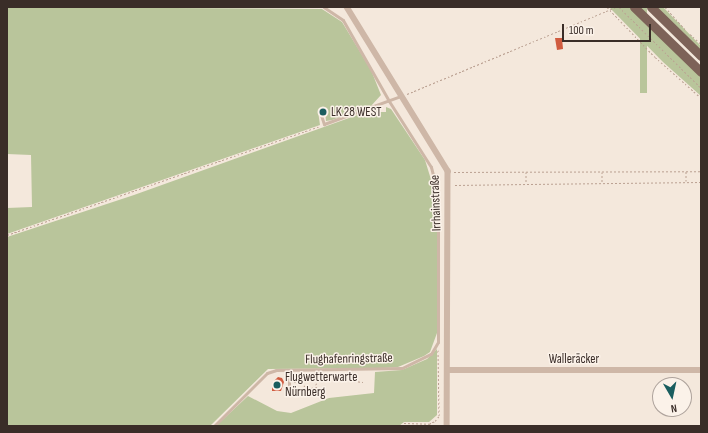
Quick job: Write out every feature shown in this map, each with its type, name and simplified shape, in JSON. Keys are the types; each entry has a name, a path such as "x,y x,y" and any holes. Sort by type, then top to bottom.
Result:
{"main road":[{"path":"634,7 701,72"},
{"path":"651,7 701,56"}],"street":[{"name":"Irrhainstraße","path":"347,7 448,172 448,426"},
{"name":"Walleräcker","path":"448,370 701,370"}],"lane":[{"path":"324,7 334,11 343,20 389,101 431,167 438,195 438,342"},
{"path":"334,11 336,7"},
{"path":"320,112 324,124 401,96"},
{"name":"Flughafenringstraße","path":"214,426 267,374 276,370 354,370 402,368 431,354 438,342"},
{"path":"289,370 289,392"}],"path":[{"path":"607,7 655,57 701,98"},
{"path":"401,96 616,7"},
{"path":"619,7 701,88"},
{"path":"665,7 701,44"},
{"path":"7,236 324,124"},
{"path":"686,170 686,182"},
{"path":"448,172 701,170"},
{"path":"602,171 602,183"},
{"path":"526,172 526,183"},
{"path":"448,186 526,183 701,182"},
{"path":"401,426 404,423 429,424 435,421 439,416 438,342"},
{"path":"354,370 354,381 363,382"},
{"path":"289,382 301,382 307,389 317,388 316,383"}],"green space":[{"path":"7,7 322,9 342,22 371,70 381,95 371,106 332,120 326,121 325,111 318,111 320,125 7,234 7,208 32,207 31,155 7,154"},
{"path":"609,7 630,7 701,76 701,96 663,62"},
{"path":"640,7 647,7 647,93 640,93"},
{"path":"656,7 663,7 701,46 701,51"},
{"path":"386,107 391,109 425,160 437,199 437,333 430,352 398,367 268,369 210,426 7,426 7,237 134,195 377,108 378,112 386,112"},
{"path":"437,349 437,415 429,422 404,422 399,426 216,426 248,396 277,411 291,413 329,398 374,393 375,372 402,370 427,359"}],"building":[{"path":"555,38 562,38 563,49 557,50"},
{"name":"Flugwetterwarte Nürnberg","path":"278,377 282,378 284,382 281,391 272,391 272,383"}],"place":[{"name":"LK 28 WEST","path":"323,112"},
{"name":"Flugwetterwarte Nürnberg","path":"277,385"}]}
